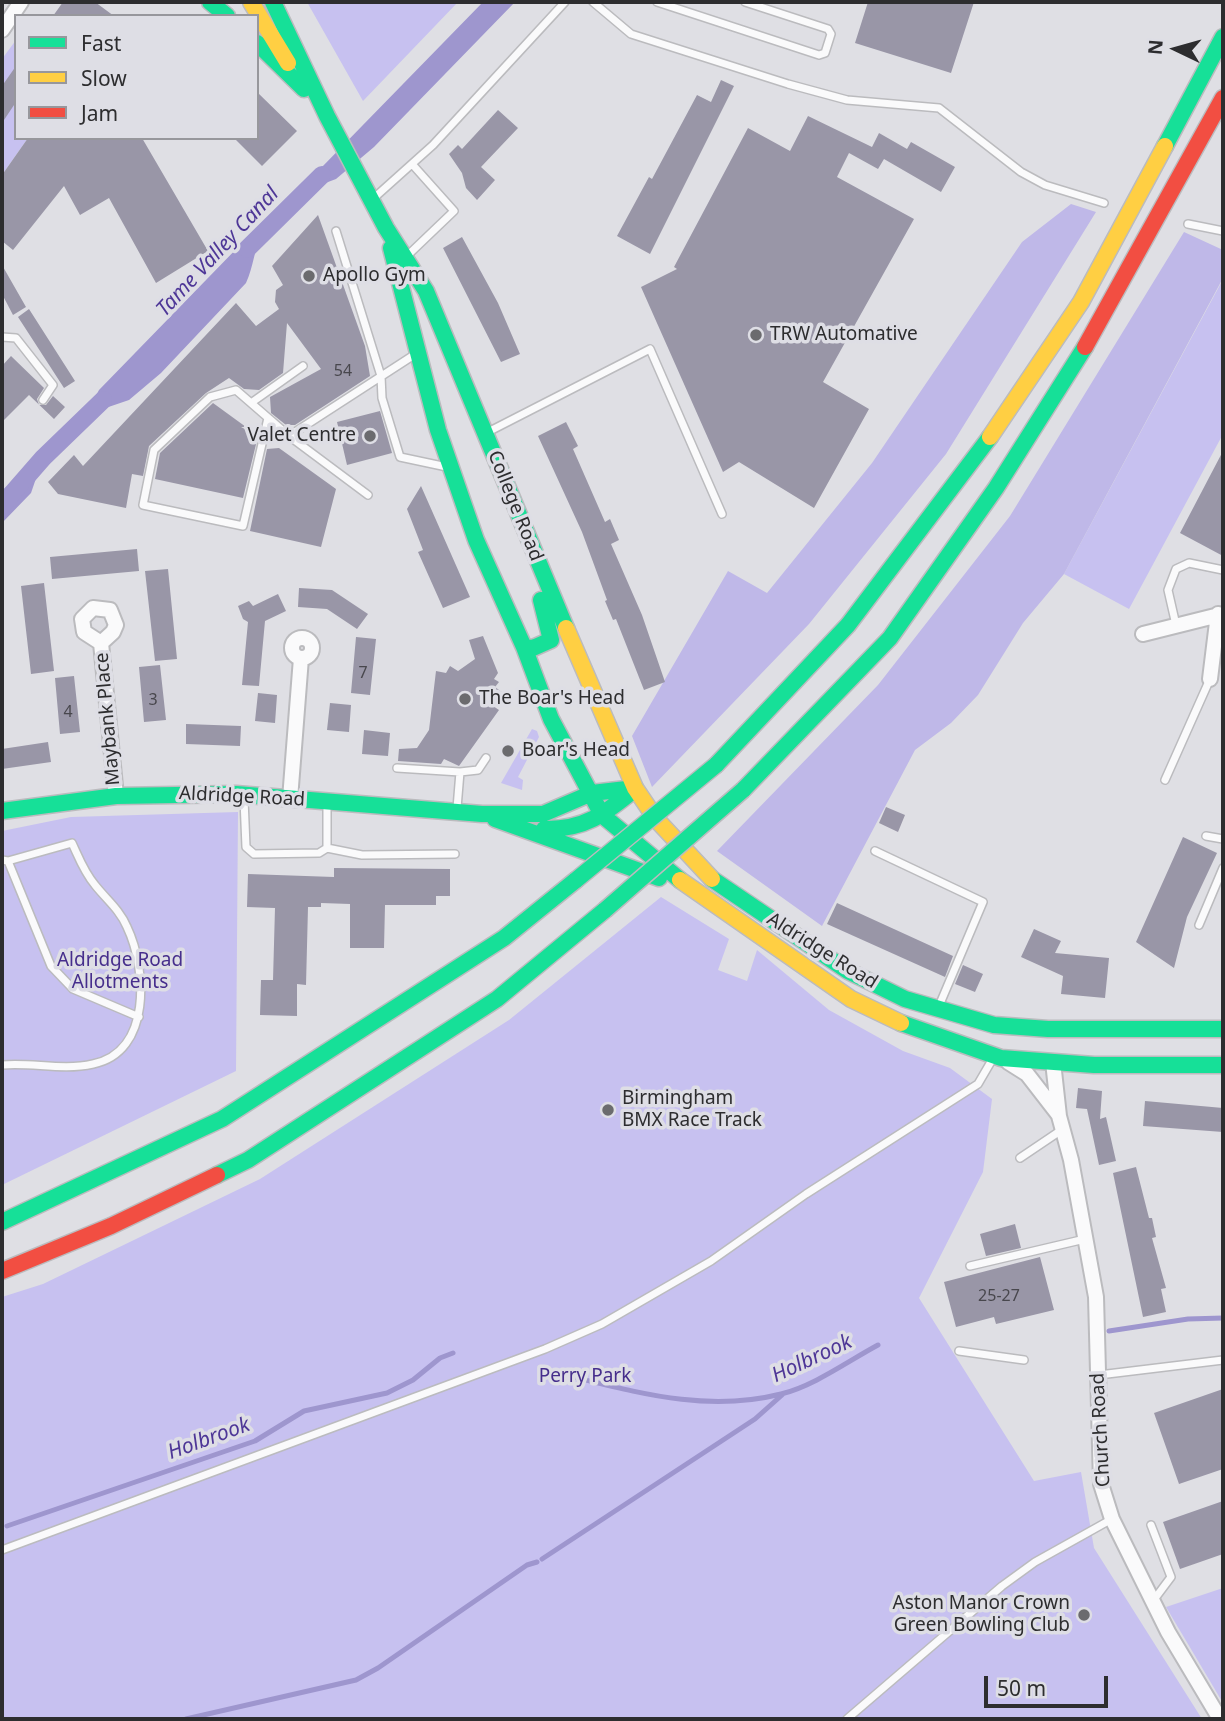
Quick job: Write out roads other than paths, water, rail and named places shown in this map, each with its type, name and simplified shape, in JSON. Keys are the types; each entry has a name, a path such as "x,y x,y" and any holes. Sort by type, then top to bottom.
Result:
{"main road":[{"path":"273,2 327,116"},
{"path":"259,15 304,89"},
{"path":"2,1222 222,1119 503,938 716,765 848,625 985,445 1081,302 1223,37"},
{"path":"259,45 327,116"},
{"path":"2,1271 111,1226 248,1160 497,999 605,910 743,790 890,638 996,488 1102,320 1223,99"},
{"name":"College Road","path":"327,116 386,228 426,291 510,497 635,788"},
{"name":"College Road","path":"386,228 418,352 476,540 502,611 524,647 551,719 592,793"},
{"path":"510,497 551,639 533,648 524,647"},
{"name":"Aldridge Road","path":"2,811 116,796 244,794 482,814 543,814 592,793 635,788"},
{"name":"Aldridge Road","path":"521,828 578,829 602,816 635,788"},
{"name":"Aldridge Road","path":"635,788 656,820 707,876 848,971 905,999 995,1025 1048,1029 1223,1029"},
{"name":"Aldridge Road","path":"592,793 602,816 694,891 851,999 916,1030 998,1057 1094,1065 1223,1065"},
{"name":"Aldridge Road","path":"482,814 694,891"},
{"path":"995,1025 1046,1049 1053,1062"}],"street":[{"path":"2,30 21,2"},
{"path":"1143,634 1221,614 1210,679"},
{"name":"Maybank Place","path":"101,643 116,796"},
{"path":"290,799 300,658"},
{"name":"Church Road","path":"998,1057 1027,1074 1061,1122"},
{"name":"Church Road","path":"1053,1062 1061,1122 1096,1297 1101,1484 1112,1519 1153,1601 1220,1719"}],"lane":[{"path":"368,195 412,164 565,2"},
{"path":"593,2 631,34 788,84 847,100 939,108 1021,172 1045,185 1104,203"},
{"path":"657,2 819,55 825,53 831,34 828,29 745,2"},
{"path":"405,258 454,211 412,164"},
{"path":"1188,224 1223,231"},
{"path":"336,231 381,376 382,398 400,457 452,468"},
{"path":"2,337 16,338 52,385 43,400"},
{"path":"485,433 650,349 722,514"},
{"path":"289,436 418,352"},
{"path":"251,403 303,366"},
{"path":"268,418 243,526 143,505 154,450 210,397 236,390 289,436 368,495"},
{"path":"1176,625 1168,590 1176,569 1189,563 1223,570"},
{"path":"1165,780 1210,679"},
{"path":"397,768 460,772 478,770 486,758"},
{"path":"456,812 460,772"},
{"path":"244,794 246,847 254,854 319,853 327,848 362,855 455,854"},
{"path":"327,801 327,848"},
{"path":"1206,836 1223,839"},
{"path":"3,1062 38,1067 95,1064 111,1057 125,1042 139,1017 142,997 128,928 115,907 94,885 72,843 5,861 51,966 73,989 139,1017"},
{"path":"875,851 983,902 937,1010"},
{"path":"1199,925 1223,868"},
{"path":"2,1550 545,1349 602,1324 711,1261 806,1194 978,1084 998,1057"},
{"path":"1020,1158 1061,1122"},
{"path":"970,1266 1086,1239"},
{"path":"959,1351 1024,1360"},
{"path":"1099,1375 1223,1360"},
{"path":"847,1719 1002,1586 1035,1562 1112,1519"},
{"path":"1152,1525 1171,1577 1153,1601"}],"waterway":[{"name":"Tame Valley Canal","path":"247,249 322,175"},
{"name":"Tame Valley Canal","path":"2,505 43,458 103,400"},
{"name":"Holbrook","path":"1109,1331 1188,1319 1223,1318"},
{"name":"Holbrook","path":"553,1372 638,1392 694,1401 752,1400 806,1385 878,1345"},
{"name":"Holbrook","path":"7,1526 255,1441 304,1411 387,1393 413,1380 440,1358 453,1353"},
{"path":"542,1559 755,1419 782,1395"},
{"path":"186,1719 356,1680 378,1668 527,1565 537,1562"}],"place":[{"name":"Apollo Gym","path":"309,276"},
{"name":"TRW Automative","path":"756,335"},
{"name":"Valet Centre","path":"370,436"},
{"name":"The Boar's Head","path":"465,699"},
{"name":"Boar's Head","path":"508,751"},
{"name":"Birmingham BMX Race Track","path":"608,1110"},
{"name":"Aston Manor Crown Green Bowling Club","path":"1084,1615"}],"park label":[{"name":"Aldridge Road Allotments","path":"120,972"},
{"name":"Perry Park","path":"585,1377"}]}
